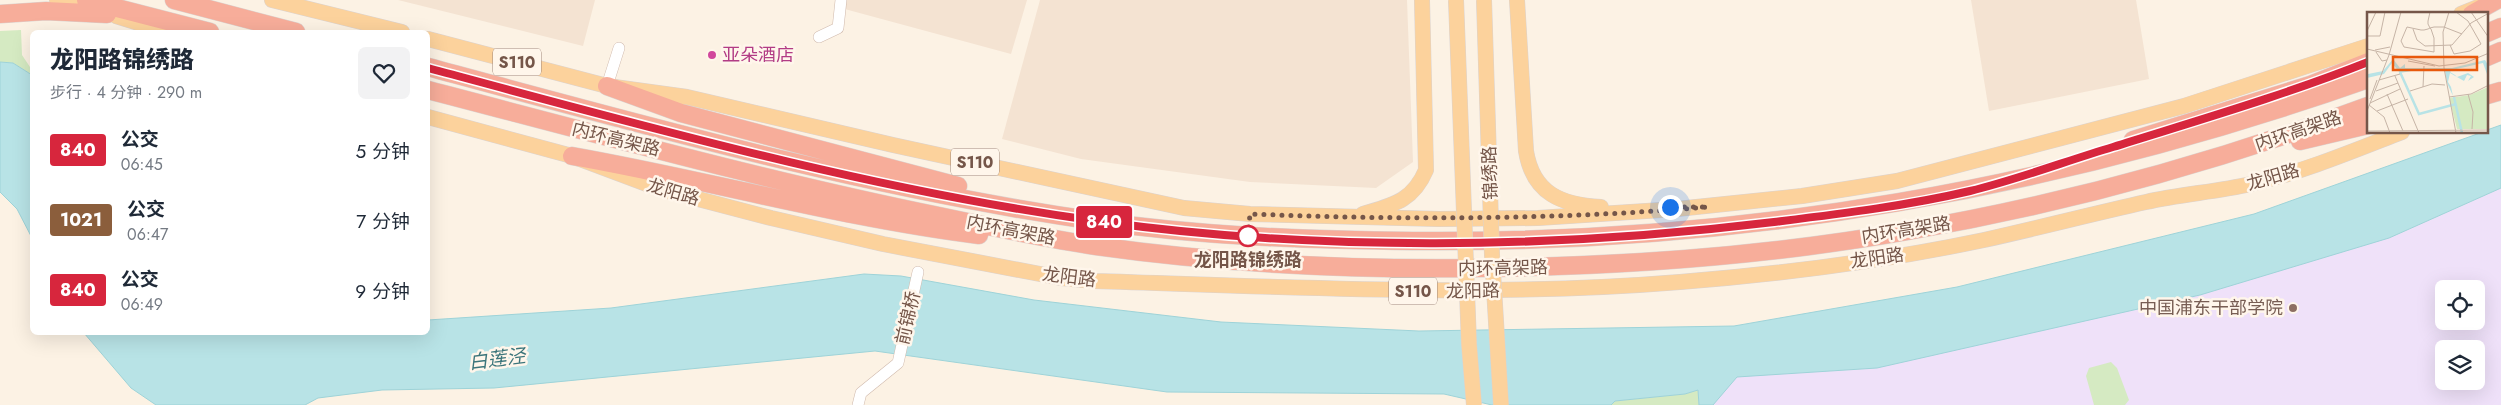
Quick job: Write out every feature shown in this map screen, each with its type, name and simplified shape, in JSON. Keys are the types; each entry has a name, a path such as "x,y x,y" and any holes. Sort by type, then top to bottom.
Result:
{"highway":[{"path":"86,0 202,30"},
{"path":"174,0 288,30"},
{"path":"2475,12 2496,0"},
{"path":"0,14 71,11 115,15"},
{"path":"2488,33 2501,27"},
{"path":"2488,57 2501,51"},
{"path":"1972,190 2278,95 2367,62"},
{"name":"内环高架路","path":"430,69 783,160 896,185 1092,221 1159,229 1272,238 1430,242 1609,237 1743,226 1891,205 2065,170 2193,136 2266,114 2367,79"},
{"path":"607,86 681,113 1092,221"},
{"name":"内环高架路","path":"430,91 780,181 892,206 1089,245 1209,259 1346,268 1440,269 1611,265 1745,253 1904,232 2072,197 2274,140 2367,106"},
{"path":"2488,95 2501,91"},
{"path":"2185,166 2367,125"},
{"path":"572,156 664,173 901,224 978,235 1089,245"}],"main road":[{"path":"57,0 115,15 162,30"},
{"path":"272,0 394,30"},
{"path":"1347,218 1403,200 1414,192 1426,170 1422,0"},
{"name":"锦绣路","path":"1456,0 1469,344 1474,405"},
{"name":"锦绣路","path":"1484,0 1492,255 1501,405"},
{"path":"1518,0 1526,151 1531,171 1538,182 1556,197 1574,204 1613,207 1708,207"},
{"path":"2466,12 2496,0"},
{"name":"S110","path":"430,40 607,86 687,97 893,145 1184,208 1250,214 1347,218 1538,218 1708,207 1802,196 1914,177 2184,106 2367,46"},
{"path":"2488,100 2501,95"},
{"name":"龙阳路","path":"430,118 572,156 660,189 771,218 883,244 1061,278 1094,282 1441,292 1542,290 1681,282 1812,268 1908,254 1981,240 2148,201 2252,184 2397,134"}],"street":[{"path":"819,37 838,28 842,0"},
{"path":"607,86 619,48"},
{"name":"前锦桥","path":"858,405 862,393 898,363 918,272"}],"shaded area":[{"path":"398,0 595,0 583,46"},
{"path":"843,0 1027,0 1011,54 841,8"},
{"path":"1040,0 1407,0 1413,162 1376,188 1250,182 1081,159 1002,139"},
{"path":"1971,0 2136,0 2149,79 1989,111"},
{"name":"中国浦东干部学院","path":"2501,188 2501,405 1589,405 1585,387 2389,238"}],"green space":[{"path":"21,30 22,55 30,67 30,74 13,63 0,62 0,31"},
{"path":"2111,362 2117,368 2129,400 2125,405 2094,405 2086,376 2089,368"},
{"path":"1698,390 1699,405 1611,405 1615,401 1685,394"}],"water":[{"path":"0,62 13,63 30,74 30,234 17,209 0,192"},
{"name":"白莲泾","path":"2501,125 2501,188 2389,238 2200,295 1877,368 1737,377 1713,405 1699,405 1698,390 1685,394 1615,401 1611,405 1492,405 1444,394 1167,392 875,351 494,388 382,390 318,398 305,405 156,405 131,388 86,335 430,335 430,320 611,308 864,274 901,276 1034,300 1221,322 1419,331 1734,326 1957,287 2254,214 2477,134 2488,134 2488,130"}],"bus line":[{"name":"840","path":"430,69 783,160 896,185 1092,221 1211,234 1272,238 1440,242 1556,240 1677,232 1743,226 1900,204 1972,190 2310,85 2367,62"}],"place":[{"name":"亚朵酒店","path":"712,55"},
{"name":"龙阳路锦绣路","path":"1248,236"},
{"name":"中国浦东干部学院","path":"2293,308"}],"route":[{"path":"1248,236 1250,214 1384,219 1538,218 1708,207 1670,207"}]}
